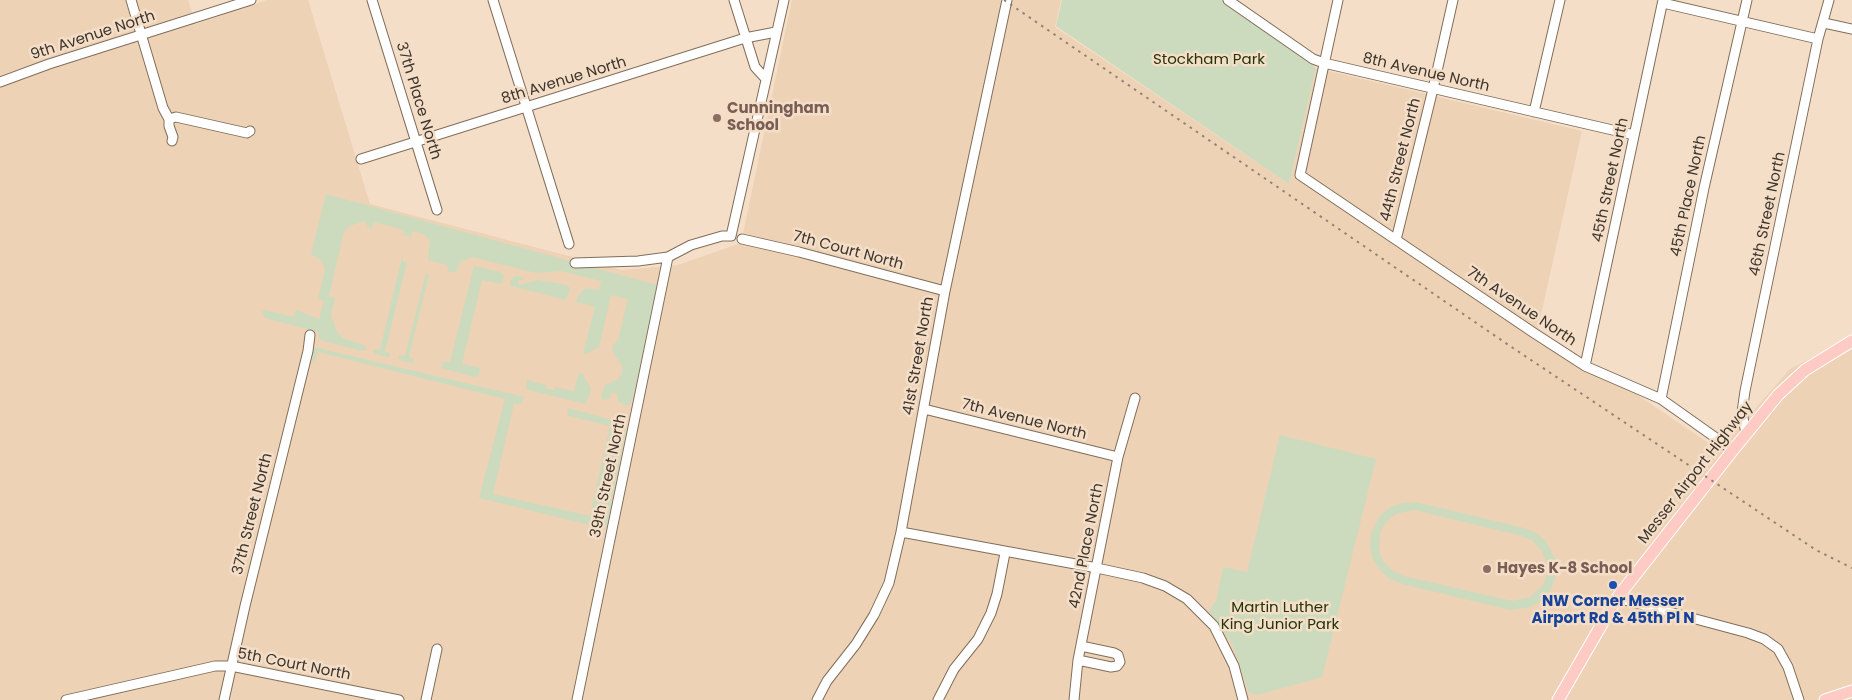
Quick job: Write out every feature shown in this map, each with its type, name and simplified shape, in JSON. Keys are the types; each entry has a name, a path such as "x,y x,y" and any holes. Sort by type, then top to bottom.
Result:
{"main road":[{"name":"Messer Airport Highway","path":"1558,700 1617,598 1746,434 1778,395 1805,370 1852,340"},
{"path":"1825,700 1852,691"}],"street":[{"path":"131,0 163,108 169,119 169,126 173,137 172,141"},
{"name":"9th Avenue North","path":"0,82 48,64 251,0"},
{"name":"37th Place North","path":"372,0 437,210"},
{"path":"493,0 569,244"},
{"path":"734,0 755,67 766,79"},
{"path":"575,263 638,261 668,257 691,245 722,236 731,236 784,0"},
{"name":"41st Street North","path":"817,700 874,615 889,583 901,532 945,291 1007,0"},
{"name":"8th Avenue North","path":"1228,0 1313,59 1324,63 1634,136"},
{"path":"1324,63 1338,0"},
{"name":"44th Street North","path":"1396,240 1453,0"},
{"path":"1534,112 1560,0"},
{"name":"45th Place North","path":"1661,398 1704,188 1747,0"},
{"name":"46th Street North","path":"1746,434 1742,412 1745,391 1818,39 1829,0"},
{"path":"1663,2 1818,39"},
{"name":"45th Street North","path":"1585,366 1663,2"},
{"path":"1824,23 1852,29"},
{"name":"8th Avenue North","path":"361,159 745,38 776,32"},
{"name":"7th Avenue North","path":"1324,63 1300,175 1585,366 1661,398 1733,450"},
{"path":"169,119 176,117 247,133 250,131"},
{"name":"7th Court North","path":"742,239 799,252 945,291"},
{"name":"39th Street North","path":"577,700 668,257"},
{"name":"37th Street North","path":"224,700 310,335"},
{"name":"42nd Place North","path":"1074,700 1078,660 1118,457 1135,398"},
{"name":"7th Avenue North","path":"924,410 1118,457"},
{"path":"901,532 1005,553 1096,568 1143,578 1165,586 1186,599 1214,626 1234,666 1243,700"},
{"path":"938,700 954,670 978,639 991,613 997,594 1005,553"},
{"path":"1617,598 1748,632 1764,639 1778,649 1788,667 1799,700"},
{"path":"1078,660 1111,667 1117,666 1120,662 1118,655 1114,652 1081,646"},
{"path":"426,700 437,649"},
{"name":"5th Court North","path":"66,700 215,666 231,666 399,700"}],"shaded area":[{"path":"0,0 188,0 196,24 267,0 308,0 370,204 622,270 678,265 741,243 792,0 1061,0 1055,27 1289,184 1316,68 1582,131 1538,328 1719,450 1790,369 1852,338 1852,700 0,700"}],"green space":[{"name":"Stockham Park","path":"1062,0 1224,0 1316,68 1289,184 1056,26"},
{"path":"326,194 657,285 634,394 630,404 628,406 618,402 617,394 612,392 610,398 606,400 602,399 601,396 605,385 617,380 622,374 622,366 612,351 613,345 618,340 628,299 611,295 599,347 583,354 595,307 576,302 585,288 599,290 601,281 561,271 536,273 472,257 461,261 456,272 449,272 447,265 428,260 430,241 424,234 412,231 411,237 403,235 404,230 374,222 371,229 365,221 349,226 344,231 329,296 335,298 331,315 337,332 343,338 364,345 366,350 362,351 323,341 319,338 318,332 265,318 262,311 266,310 293,317 296,310 319,319 324,301 318,299 325,269 322,261 311,254"},
{"path":"405,245 402,261 407,262 385,351 390,353 388,357 375,354 373,351 380,349"},
{"path":"474,266 500,272 504,277 501,284 482,280 462,364 480,368 479,375 475,377 441,368 443,362 450,362"},
{"path":"426,273 429,275 409,356 414,360 411,363 400,360 398,357 400,355 405,356"},
{"path":"515,276 525,278 518,281 519,285 538,280 567,285 570,288 566,300 511,286 510,281"},
{"path":"314,348 524,397 522,404 514,404 493,494 590,516 610,426 569,416 568,408 624,423 626,430 606,529 479,498 505,399 318,352 314,363 311,358"},
{"path":"579,373 582,373 591,389 586,404 526,388 527,380 546,385 545,388 554,390 555,387 574,391"},
{"name":"Martin Luther King Junior Park","path":"1280,435 1376,459 1322,677 1258,695 1249,693 1232,644 1209,611 1216,601 1223,567 1247,572"},
{"path":"1416,502 1524,528 1536,533 1546,541 1555,559 1555,578 1550,591 1541,601 1530,607 1510,610 1402,584 1390,579 1380,570 1373,559 1370,546 1371,533 1380,516 1390,507 1402,503","holes":["1414,510 1522,536 1533,541 1541,550 1546,561 1547,573 1543,585 1530,597 1512,601 1404,576 1393,571 1384,562 1379,551 1380,533 1386,522 1396,514"]}],"railway":[{"path":"1004,0 1510,346 1816,550 1852,568"}],"place":[{"name":"Cunningham School","path":"717,118"},
{"name":"Hayes K-8 School","path":"1487,569"},
{"name":"NW Corner Messer Airport Rd & 45th Pl N","path":"1613,585"}]}
